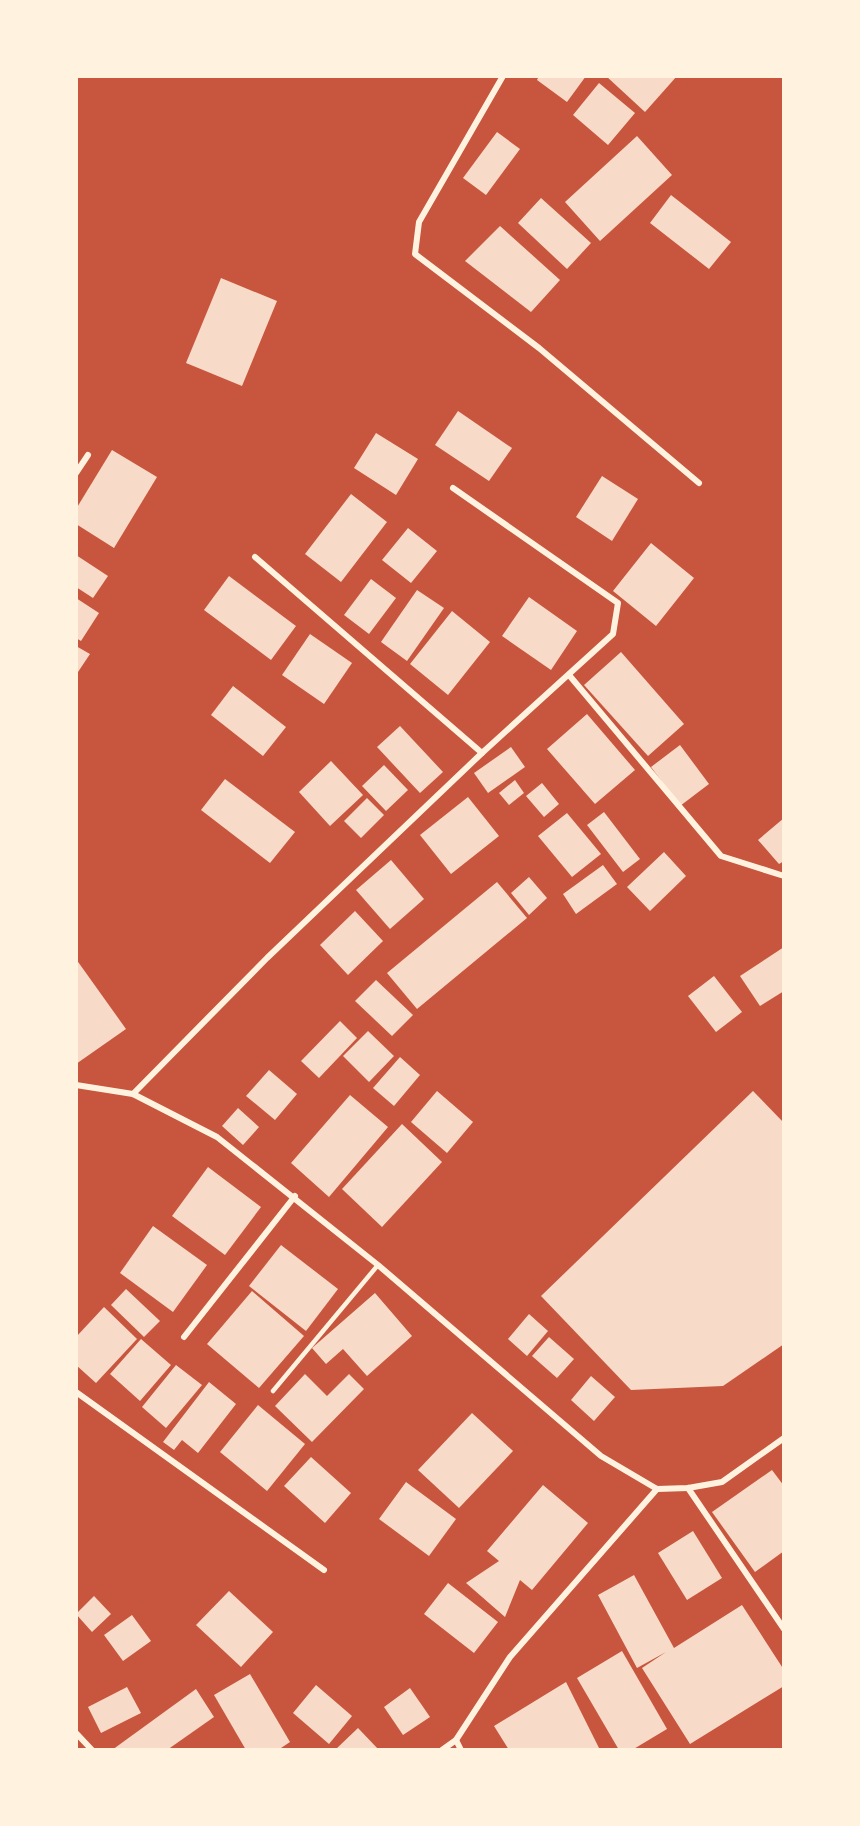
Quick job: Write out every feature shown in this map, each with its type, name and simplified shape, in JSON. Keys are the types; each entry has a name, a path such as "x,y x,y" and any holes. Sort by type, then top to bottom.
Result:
{"street":[{"path":"503,76 419,222 416,254 539,348 699,483"},
{"path":"76,474 88,455"},
{"path":"133,1094 267,958 482,753 613,634 618,603 453,488"},
{"path":"255,557 482,753"},
{"path":"569,675 721,856 783,876"},
{"path":"76,1085 133,1094 217,1137 295,1196 601,1456 657,1489 688,1488 722,1482 783,1438"},
{"path":"184,1336 295,1196"},
{"path":"76,1392 324,1569"},
{"path":"688,1488 783,1629"},
{"path":"442,1749 456,1740 510,1657 657,1489"},
{"path":"76,1733 92,1749"},
{"path":"456,1740 461,1749"}],"lane":[{"path":"273,1391 378,1265"}],"building":[{"path":"539,76 586,76 567,102 537,80"},
{"path":"606,76 677,76 645,112"},
{"path":"599,83 635,113 608,145 573,115"},
{"path":"497,132 520,149 486,195 463,178"},
{"path":"637,136 672,175 600,241 565,202"},
{"path":"671,195 731,242 709,269 650,223"},
{"path":"541,198 591,243 567,269 518,223"},
{"path":"500,226 560,280 531,312 465,261"},
{"path":"221,278 277,301 242,386 186,363"},
{"path":"458,411 512,448 489,481 435,445"},
{"path":"376,433 418,459 396,495 354,468"},
{"path":"112,450 157,477 114,548 76,524 76,509"},
{"path":"602,476 638,499 612,541 576,517"},
{"path":"351,494 387,522 341,582 305,554"},
{"path":"408,528 437,551 411,583 382,560"},
{"path":"651,543 694,578 656,626 613,591"},
{"path":"76,555 108,576 93,598 76,587"},
{"path":"229,576 296,626 271,660 204,610"},
{"path":"371,579 396,598 369,634 344,615"},
{"path":"417,590 444,608 407,661 381,642"},
{"path":"529,597 577,631 551,670 502,636"},
{"path":"76,598 99,613 81,641 76,638"},
{"path":"452,611 490,642 448,695 410,664"},
{"path":"310,634 352,663 324,704 282,675"},
{"path":"76,646 90,654 76,675"},
{"path":"621,652 684,724 648,756 584,685"},
{"path":"233,686 286,727 263,756 211,715"},
{"path":"587,714 635,770 595,804 547,749"},
{"path":"400,726 443,772 420,793 377,747"},
{"path":"680,745 709,784 680,806 651,767"},
{"path":"511,747 525,767 488,793 474,773"},
{"path":"331,761 363,795 330,826 299,792"},
{"path":"384,765 408,790 386,811 362,786"},
{"path":"225,779 295,832 270,863 201,810"},
{"path":"515,780 524,793 509,805 499,793"},
{"path":"542,783 559,804 544,817 526,796"},
{"path":"468,797 499,836 451,874 420,835"},
{"path":"367,798 384,815 361,838 344,821"},
{"path":"604,812 640,859 623,872 587,825"},
{"path":"567,813 601,854 572,877 538,836"},
{"path":"784,818 784,861 779,864 758,840"},
{"path":"664,852 686,876 650,911 627,887"},
{"path":"391,860 424,899 390,929 356,890"},
{"path":"603,865 617,884 576,914 563,894"},
{"path":"529,877 547,898 529,915 511,893"},
{"path":"497,882 527,918 417,1009 387,973"},
{"path":"355,911 383,941 348,975 320,945"},
{"path":"784,947 784,991 760,1006 740,976"},
{"path":"76,959 126,1029 76,1064"},
{"path":"714,976 742,1012 716,1032 688,996"},
{"path":"376,980 413,1015 392,1036 355,1001"},
{"path":"340,1021 357,1038 319,1078 301,1061"},
{"path":"368,1031 394,1056 369,1082 343,1056"},
{"path":"400,1057 420,1075 394,1106 373,1088"},
{"path":"269,1070 297,1094 275,1120 246,1096"},
{"path":"437,1091 473,1122 447,1153 411,1122"},
{"path":"753,1091 784,1123 784,1344 723,1386 631,1390 541,1296"},
{"path":"350,1095 388,1127 329,1197 291,1163"},
{"path":"238,1108 259,1127 243,1145 222,1126"},
{"path":"402,1124 442,1162 382,1227 342,1189"},
{"path":"208,1167 261,1207 225,1255 172,1216"},
{"path":"153,1226 207,1265 173,1312 120,1273"},
{"path":"281,1245 338,1289 306,1331 249,1286"},
{"path":"126,1289 160,1321 144,1337 111,1305"},
{"path":"252,1291 304,1336 259,1388 207,1344"},
{"path":"375,1293 412,1336 367,1376 343,1349 326,1364 312,1348"},
{"path":"104,1307 137,1339 96,1383 76,1365 76,1337"},
{"path":"529,1314 548,1331 527,1356 508,1339"},
{"path":"549,1337 574,1359 557,1378 532,1356"},
{"path":"141,1339 171,1365 140,1401 110,1374"},
{"path":"176,1365 202,1385 166,1428 142,1407"},
{"path":"305,1374 327,1396 349,1374 364,1389 312,1442 275,1406"},
{"path":"591,1376 615,1397 594,1421 571,1400"},
{"path":"209,1382 236,1404 198,1453 182,1440 174,1450 163,1442"},
{"path":"258,1405 305,1444 267,1491 220,1452"},
{"path":"472,1413 513,1451 459,1508 418,1470"},
{"path":"311,1457 351,1493 325,1523 284,1486"},
{"path":"772,1470 784,1486 784,1551 755,1572 712,1512"},
{"path":"406,1482 456,1519 429,1556 379,1519"},
{"path":"543,1485 588,1523 532,1590 520,1580 505,1617 466,1583 499,1561 487,1551"},
{"path":"693,1531 722,1578 687,1600 658,1553"},
{"path":"634,1575 674,1648 742,1605 784,1670 784,1686 690,1744 642,1668 666,1652 637,1668 598,1595"},
{"path":"448,1583 498,1622 474,1653 424,1614"},
{"path":"229,1591 273,1632 241,1667 196,1625"},
{"path":"94,1596 111,1614 92,1632 76,1614"},
{"path":"132,1615 151,1641 123,1661 104,1635"},
{"path":"622,1651 667,1729 632,1750 619,1750 577,1678"},
{"path":"250,1674 290,1742 278,1750 246,1750 214,1695"},
{"path":"566,1682 600,1750 509,1750 494,1726"},
{"path":"316,1685 352,1716 329,1744 293,1713"},
{"path":"127,1687 141,1713 101,1733 88,1707"},
{"path":"410,1688 430,1717 403,1735 384,1707"},
{"path":"196,1689 214,1717 167,1750 112,1750"},
{"path":"358,1728 379,1750 335,1750"}]}
